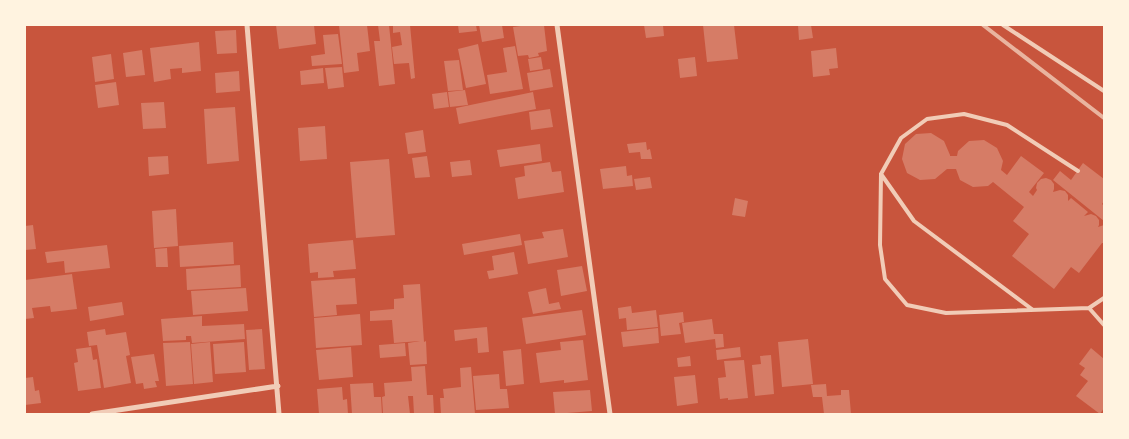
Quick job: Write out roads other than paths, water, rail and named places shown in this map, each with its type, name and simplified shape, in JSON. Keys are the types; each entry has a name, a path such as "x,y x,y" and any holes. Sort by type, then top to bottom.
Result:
{"street":[{"path":"247,25 279,414"},
{"path":"557,25 610,414"},
{"path":"92,414 278,386"}],"lane":[{"path":"1003,25 1104,91"},
{"path":"1078,171 1007,125 964,114 927,119 900,138 881,174 880,244 886,279 907,305 946,313 1089,308 1104,298"},
{"path":"881,174 914,221 1034,310"},
{"path":"1089,308 1104,324"}],"railway":[{"path":"983,25 1104,118"}]}
